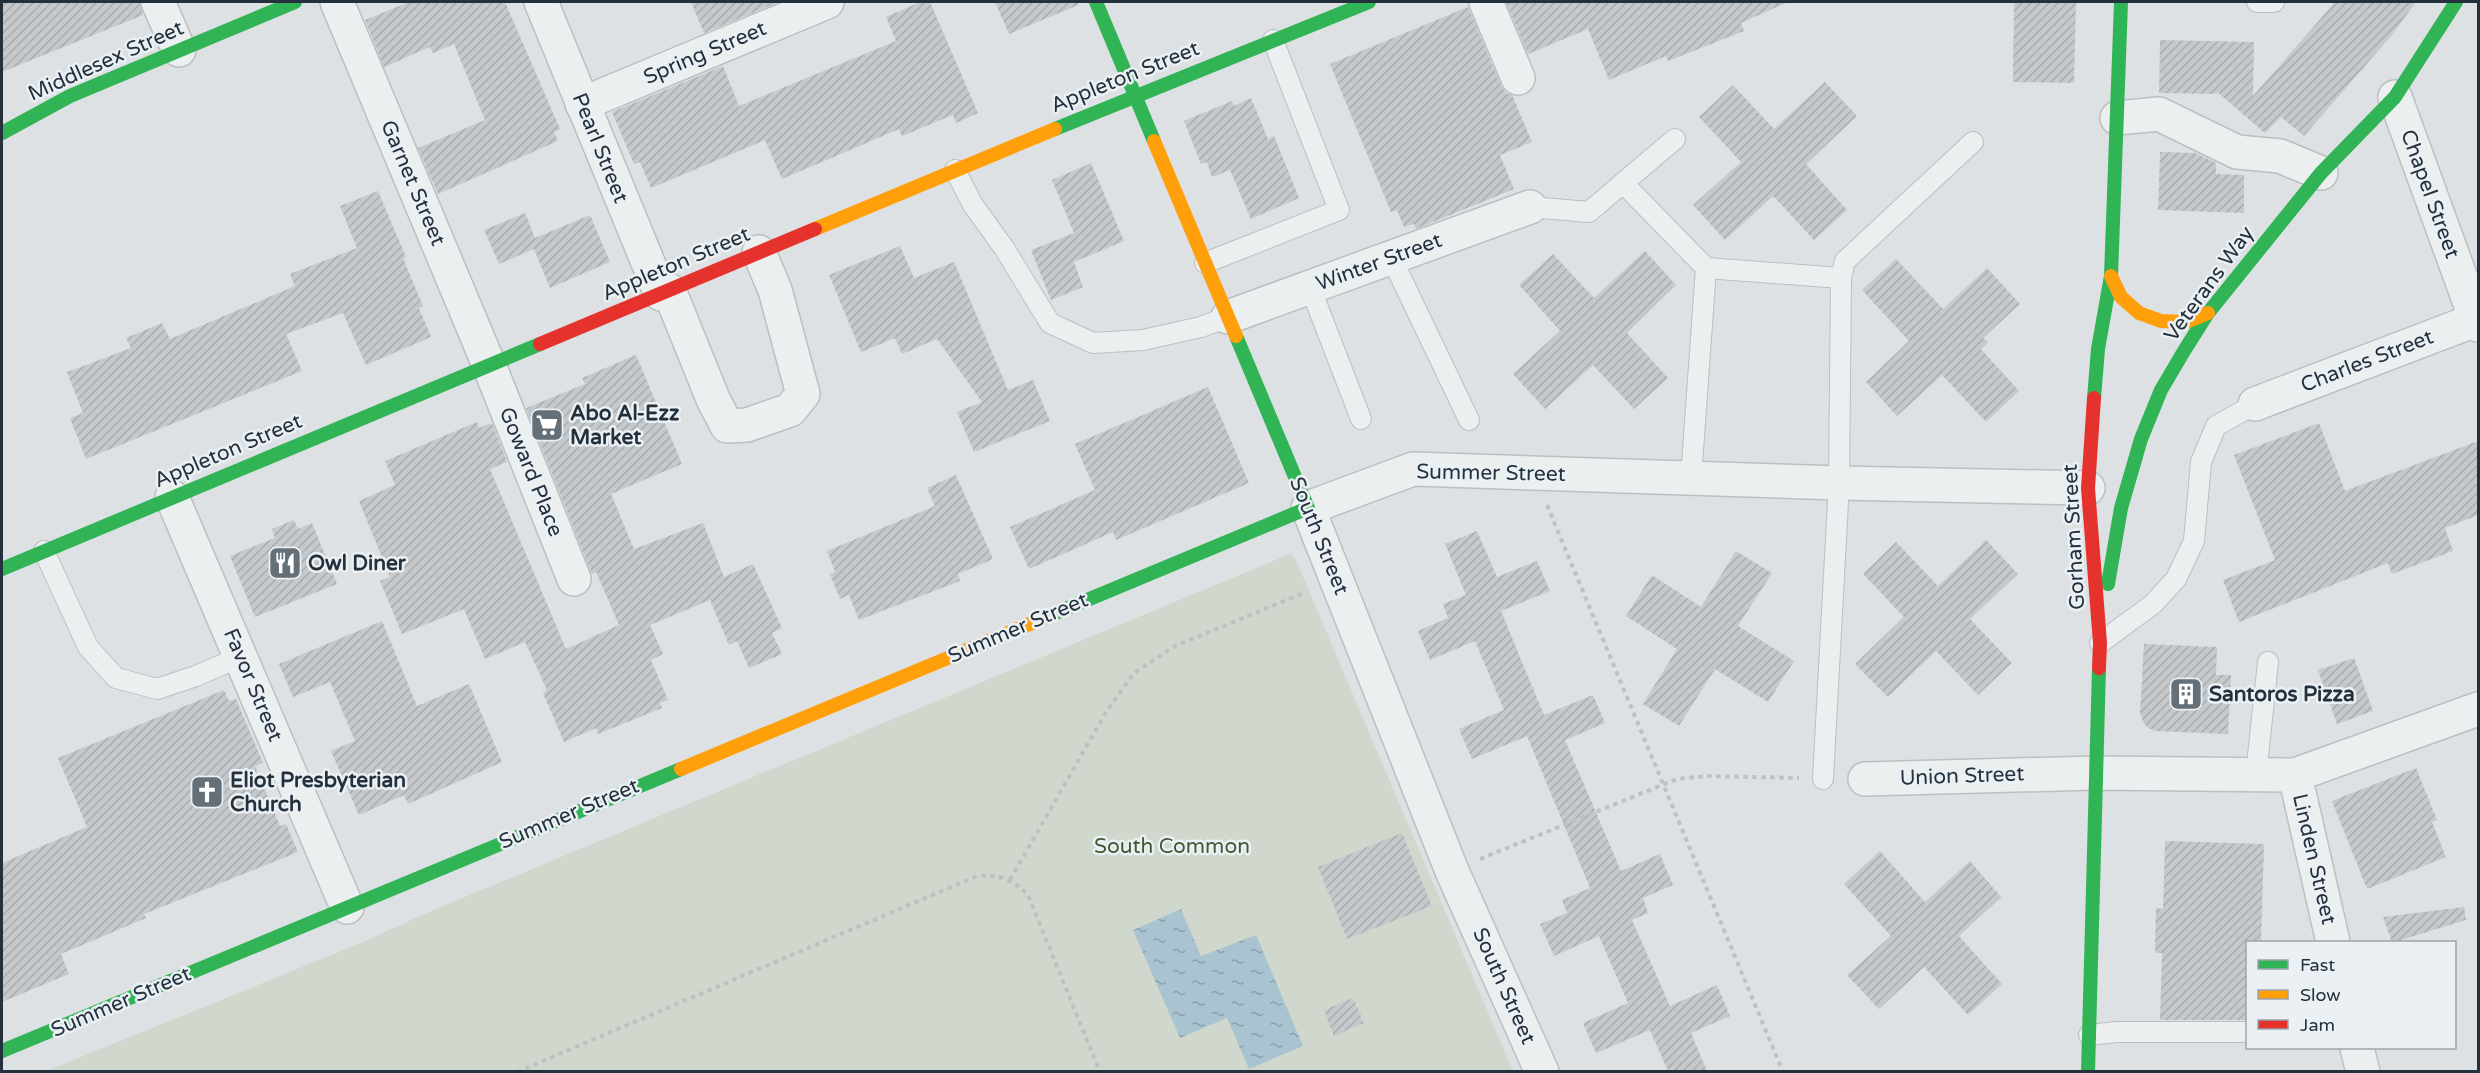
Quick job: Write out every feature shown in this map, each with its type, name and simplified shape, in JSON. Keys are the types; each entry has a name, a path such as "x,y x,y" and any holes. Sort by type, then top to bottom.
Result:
{"main road":[{"name":"Middlesex Street","path":"2,133 70,96 295,2"},
{"name":"South Street","path":"1096,2 1308,508"},
{"name":"Appleton Street","path":"2,568 1136,94 1369,2"},
{"name":"Gorham Street","path":"2088,1071 2100,643 2088,488 2098,350 2111,276 2121,2"},
{"name":"Veterans Way","path":"2100,643 2119,519 2141,439 2162,390 2208,313 2321,173 2395,97 2456,2"},
{"path":"2111,276 2121,297 2139,313 2162,321 2186,322 2208,313"},
{"name":"Summer Street","path":"2,1052 1308,508"}],"street":[{"path":"158,2 179,50"},
{"name":"Garnet Street","path":"337,2 489,365"},
{"name":"Pearl Street","path":"541,2 582,104 727,426 747,425 790,410 803,394 774,290 759,252"},
{"name":"Spring Street","path":"582,104 827,2"},
{"path":"1486,2 1518,78"},
{"name":"Chapel Street","path":"2395,97 2478,321"},
{"path":"2117,118 2159,114 2236,152 2280,156 2321,173"},
{"name":"Winter Street","path":"1228,317 1530,207"},
{"name":"Charles Street","path":"2255,404 2478,321"},
{"name":"Goward Place","path":"489,365 574,579"},
{"name":"Summer Street","path":"1308,508 1413,469 1839,483 2088,488"},
{"name":"Favor Street","path":"172,497 347,907"},
{"name":"South Street","path":"1308,508 1452,871 1542,1071"},
{"name":"Union Street","path":"1865,779 2095,773 2295,775 2478,709"},
{"name":"Linden Street","path":"2295,775 2333,941"},
{"path":"2357,1049 2362,1071"}],"lane":[{"path":"2257,2 2274,2"},
{"path":"1204,263 1339,210 1273,40"},
{"path":"1530,207 1588,212 1675,139"},
{"path":"1823,779 1839,483 1841,278 1845,261 1973,142"},
{"path":"955,170 973,205 1004,248 1050,322 1093,343 1143,340 1201,327 1228,317"},
{"path":"1623,183 1706,268 1841,278"},
{"path":"1391,258 1469,420"},
{"path":"1690,478 1706,268"},
{"path":"1310,286 1361,419"},
{"path":"2100,643 2153,604 2176,579 2194,542 2201,462 2216,426 2255,404"},
{"path":"44,551 88,647 116,678 158,689 240,657"},
{"path":"2256,775 2268,662"},
{"path":"2089,1035 2117,1032 2246,1032"}],"path":[{"path":"1543,496 1662,785 1784,1071"},
{"path":"1010,880 1106,712 1133,674 1173,647 1312,589"},
{"path":"1452,871 1677,779 1707,777 1823,779"},
{"path":"517,1071 977,876 991,874 1010,880 1028,895 1100,1071"}],"green space":[{"name":"South Common","path":"1290,554 1295,558 1513,1071 44,1072 361,943 431,911"}],"water":[{"path":"1181,909 1201,956 1256,935 1303,1046 1249,1069 1227,1018 1180,1038 1133,930"}],"building":[{"path":"2,2 140,2 143,15 2,72"},
{"path":"409,2 505,2 560,129 554,132 558,141 438,194 418,148 485,120 454,44 433,53 430,47 384,67 365,20"},
{"path":"691,2 779,2 704,33"},
{"path":"920,2 930,2 978,113 956,123 953,115 902,136 899,129 782,179 765,140 651,188 640,162 634,164 612,112 723,66 739,106 896,41 886,17"},
{"path":"995,2 1078,2 1078,5 1009,34"},
{"path":"1506,2 1788,2 1741,23 1744,31 1668,61 1666,56 1609,80 1588,29 1528,54"},
{"path":"2014,2 2076,2 2074,83 2013,82"},
{"path":"2335,2 2416,2 2391,36 2304,136 2281,117 2265,133 2217,92 2217,94 2159,93 2160,40 2254,42 2253,96"},
{"path":"1468,7 1501,85 1506,93 1512,95 1532,142 1500,155 1514,189 1416,229 1414,224 1404,227 1397,210 1391,212 1330,64"},
{"path":"1825,82 1857,116 1806,164 1847,210 1814,240 1773,196 1725,240 1693,205 1741,162 1699,117 1733,85 1774,129"},
{"path":"1251,98 1268,139 1274,136 1299,198 1251,219 1230,170 1212,177 1207,162 1201,164 1184,121 1232,101 1234,106"},
{"path":"2160,152 2195,153 2216,163 2216,174 2244,175 2244,213 2158,210"},
{"path":"1091,163 1124,241 1074,262 1083,287 1051,300 1031,250 1074,233 1052,180"},
{"path":"378,191 406,257 403,258 423,306 419,308 431,337 366,365 343,313 286,334 302,371 86,459 70,418 83,413 67,372 131,348 126,338 162,323 170,339 295,286 290,274 357,248 340,206"},
{"path":"525,213 535,238 590,215 610,262 550,288 534,249 499,264 484,230"},
{"path":"900,246 914,278 954,262 1008,390 1033,380 1050,421 974,452 957,412 982,402 937,339 902,354 895,338 861,352 829,275"},
{"path":"1645,251 1676,285 1627,333 1668,378 1634,409 1593,365 1545,409 1513,374 1560,331 1519,285 1553,254 1594,298"},
{"path":"1896,259 1943,309 1987,268 2020,304 1983,338 1988,342 1981,349 2019,391 1986,422 1942,375 1897,416 1866,382 1909,341 1862,290"},
{"path":"636,355 682,464 611,494 634,549 703,523 724,577 753,564 782,628 772,633 782,654 749,668 737,641 729,645 710,600 650,625 663,654 651,660 668,700 660,703 662,708 598,734 596,728 564,742 543,693 547,690 525,642 485,659 464,609 402,634 380,581 390,577 359,501 395,485 385,461 477,422 479,428 492,423 507,462 490,469 566,649 619,625 596,572 592,574 526,408 585,384 582,378"},
{"path":"1208,387 1249,483 1116,540 1113,532 1029,569 1010,527 1095,490 1075,444"},
{"path":"2319,423 2345,491 2478,441 2478,515 2445,528 2453,551 2392,574 2388,563 2239,622 2223,580 2275,560 2234,455"},
{"path":"956,475 993,559 958,574 960,581 859,620 849,595 840,599 830,574 835,572 827,551 935,506 927,488"},
{"path":"294,520 298,529 312,523 337,584 255,617 230,556 275,538 272,529"},
{"path":"1477,531 1497,577 1537,561 1550,591 1501,611 1544,715 1593,695 1605,723 1565,740 1621,871 1660,854 1673,885 1643,898 1648,913 1632,920 1670,1006 1717,985 1730,1016 1691,1033 1707,1071 1668,1071 1650,1030 1596,1053 1583,1023 1628,1003 1599,936 1554,956 1540,924 1567,913 1562,900 1590,888 1527,736 1472,759 1459,729 1504,710 1475,641 1430,660 1418,631 1448,618 1443,604 1466,595 1445,544"},
{"path":"1986,540 2018,574 1970,619 2012,663 1978,695 1936,651 1888,697 1855,664 1904,617 1863,574 1896,542 1938,586"},
{"path":"1736,551 1772,573 1738,626 1794,661 1768,702 1715,669 1679,726 1643,704 1677,649 1626,616 1652,575 1701,607"},
{"path":"382,621 417,706 469,684 502,762 408,804 404,795 359,815 331,751 355,741 330,682 293,697 279,664"},
{"name":"Santoros Pizza","path":"2144,644 2217,647 2216,675 2231,675 2228,734 2156,731 2148,728 2140,712"},
{"path":"2354,658 2373,711 2337,724 2318,670"},
{"path":"224,690 229,701 236,699 263,763 255,766 280,826 286,824 298,852 144,914 146,918 61,954 69,974 2,1002 2,863 87,827 58,758"},
{"path":"2416,768 2437,820 2432,822 2446,857 2367,889 2332,801"},
{"path":"1402,833 1432,906 1347,939 1318,867"},
{"path":"2165,841 2264,844 2261,941 2246,941 2246,1020 2160,1020 2162,953 2155,953 2156,908 2163,909"},
{"path":"1880,851 1925,902 1970,861 2001,897 1959,936 2002,984 1968,1015 1924,967 1879,1009 1847,975 1891,936 1844,884"},
{"path":"2464,907 2466,920 2392,941 2383,917"},
{"path":"1353,998 1364,1023 1334,1036 1324,1010"}],"traffic: fast":[{"path":"2,133 70,96 295,2"},
{"path":"1096,2 1154,141"},
{"path":"1055,129 1369,2"},
{"path":"2094,398 2098,349 2111,276 2121,2"},
{"path":"2108,584 2121,508 2141,439 2161,390 2184,351 2208,313 2321,173 2395,97 2456,2"},
{"path":"1051,615 1308,508 1236,336"},
{"path":"2,569 540,344"},
{"path":"2088,1072 2099,668"},
{"path":"2,1051 681,769"}],"traffic: slow":[{"path":"815,229 1055,129"},
{"path":"1154,141 1236,336"},
{"path":"2111,276 2121,297 2139,313 2161,321 2186,322 2208,313"},
{"path":"681,769 1051,615"}],"traffic: jam":[{"path":"540,344 815,229"},
{"path":"2094,398 2088,488 2100,643 2099,668"}],"place":[{"name":"Abo Al-Ezz Market","path":"547,425"},
{"name":"Owl Diner","path":"285,563"},
{"name":"Santoros Pizza","path":"2186,694"},
{"name":"Eliot Presbyterian Church","path":"207,792"}]}
